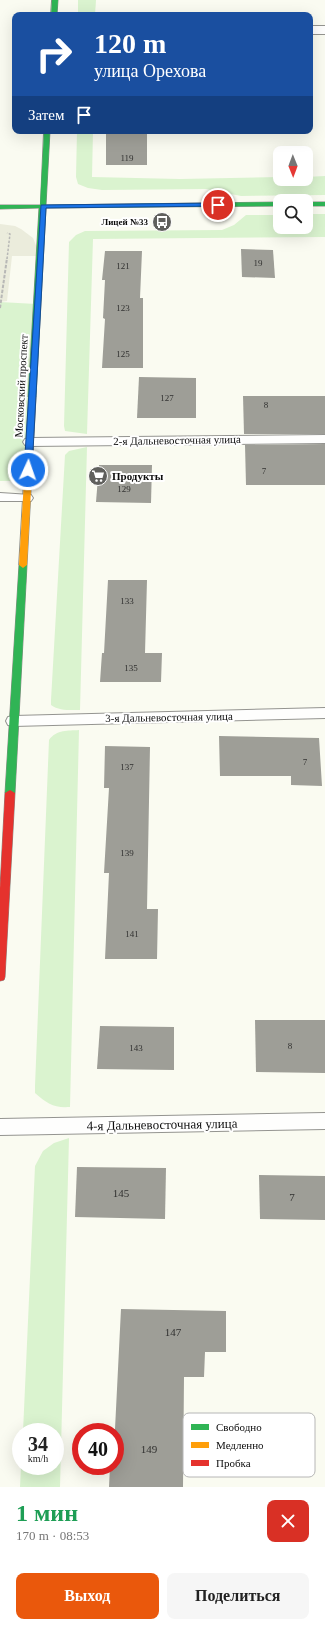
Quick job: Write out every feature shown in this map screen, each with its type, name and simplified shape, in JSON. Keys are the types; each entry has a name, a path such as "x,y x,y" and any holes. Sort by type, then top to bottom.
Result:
{"street":[{"path":"54,12 55,0"},
{"path":"313,30 325,30"},
{"name":"Московский проспект","path":"0,977 47,134"},
{"path":"0,207 273,204"},
{"path":"313,204 325,204"}],"lane":[{"name":"2-я Дальневосточная улица","path":"30,442 325,439"},
{"path":"0,497 26,498"},
{"name":"3-я Дальневосточная улица","path":"14,721 325,713"},
{"name":"4-я Дальневосточная улица","path":"0,1127 325,1121"}],"path":[{"path":"0,308 10,234 5,233"}],"green space":[{"path":"78,0 96,0 95,12 78,12"},
{"path":"77,134 93,134 92,177 180,179 273,177 273,186 313,186 313,177 325,176 325,195 273,194 273,196 241,196 206,189 102,190 88,188 78,184 76,177"},
{"path":"313,214 325,214 325,237 93,239 87,434 65,431 69,242 76,235 85,231 222,230 234,225 246,215 273,215 273,234 313,234"},
{"path":"0,302 36,304 25,477 16,481 0,481"},
{"path":"87,447 80,710 65,710 51,705 51,700 65,455 69,451"},
{"path":"79,730 70,1107 64,1107 55,1106 44,1100 35,1093 35,1086 49,740 52,736 59,732"},
{"path":"69,1138 62,1423 23,1423 35,1166 43,1151 54,1143"},
{"path":"21,1475 60,1475 60,1487 20,1487"}],"shaded area":[{"path":"0,224 15,226 33,238 37,248 37,256 12,256 7,301 0,302"}],"building":[{"path":"106,134 147,134 147,165 106,165"},
{"path":"241,249 273,250 275,278 242,277"},
{"path":"105,251 142,251 140,298 143,298 143,368 102,368 105,319 103,318 105,280 102,280"},
{"path":"139,377 196,378 196,418 137,418"},
{"path":"243,396 325,396 325,434 244,434"},
{"path":"325,444 325,485 246,485 245,445"},
{"path":"99,465 152,465 151,503 96,502"},
{"path":"108,580 147,580 145,653 162,653 161,682 100,682 102,653 104,653"},
{"path":"219,736 319,738 322,786 291,785 291,776 220,776"},
{"path":"105,746 150,747 147,909 158,909 157,959 105,959 109,873 104,873 109,788 104,788"},
{"path":"255,1020 325,1020 325,1073 256,1072"},
{"path":"100,1026 174,1027 174,1070 97,1069"},
{"path":"77,1167 166,1168 165,1219 75,1217"},
{"path":"259,1175 325,1176 325,1220 260,1219"},
{"path":"121,1309 226,1311 226,1352 205,1352 204,1377 184,1377 183,1487 109,1487 110,1475 124,1475 124,1423 115,1423"}],"traffic: fast":[{"path":"54,12 55,0"},
{"path":"32,397 47,134"},
{"path":"0,207 273,204"},
{"path":"313,204 325,204"},
{"path":"10,793 23,565"}],"traffic: slow":[{"path":"23,565 32,397"}],"traffic: jam":[{"path":"0,977 10,793"}],"place":[{"name":"Лицей №33","path":"162,222"},
{"name":"Продукты","path":"98,476"}],"route":[{"path":"28,470 43,206 218,205"}]}
